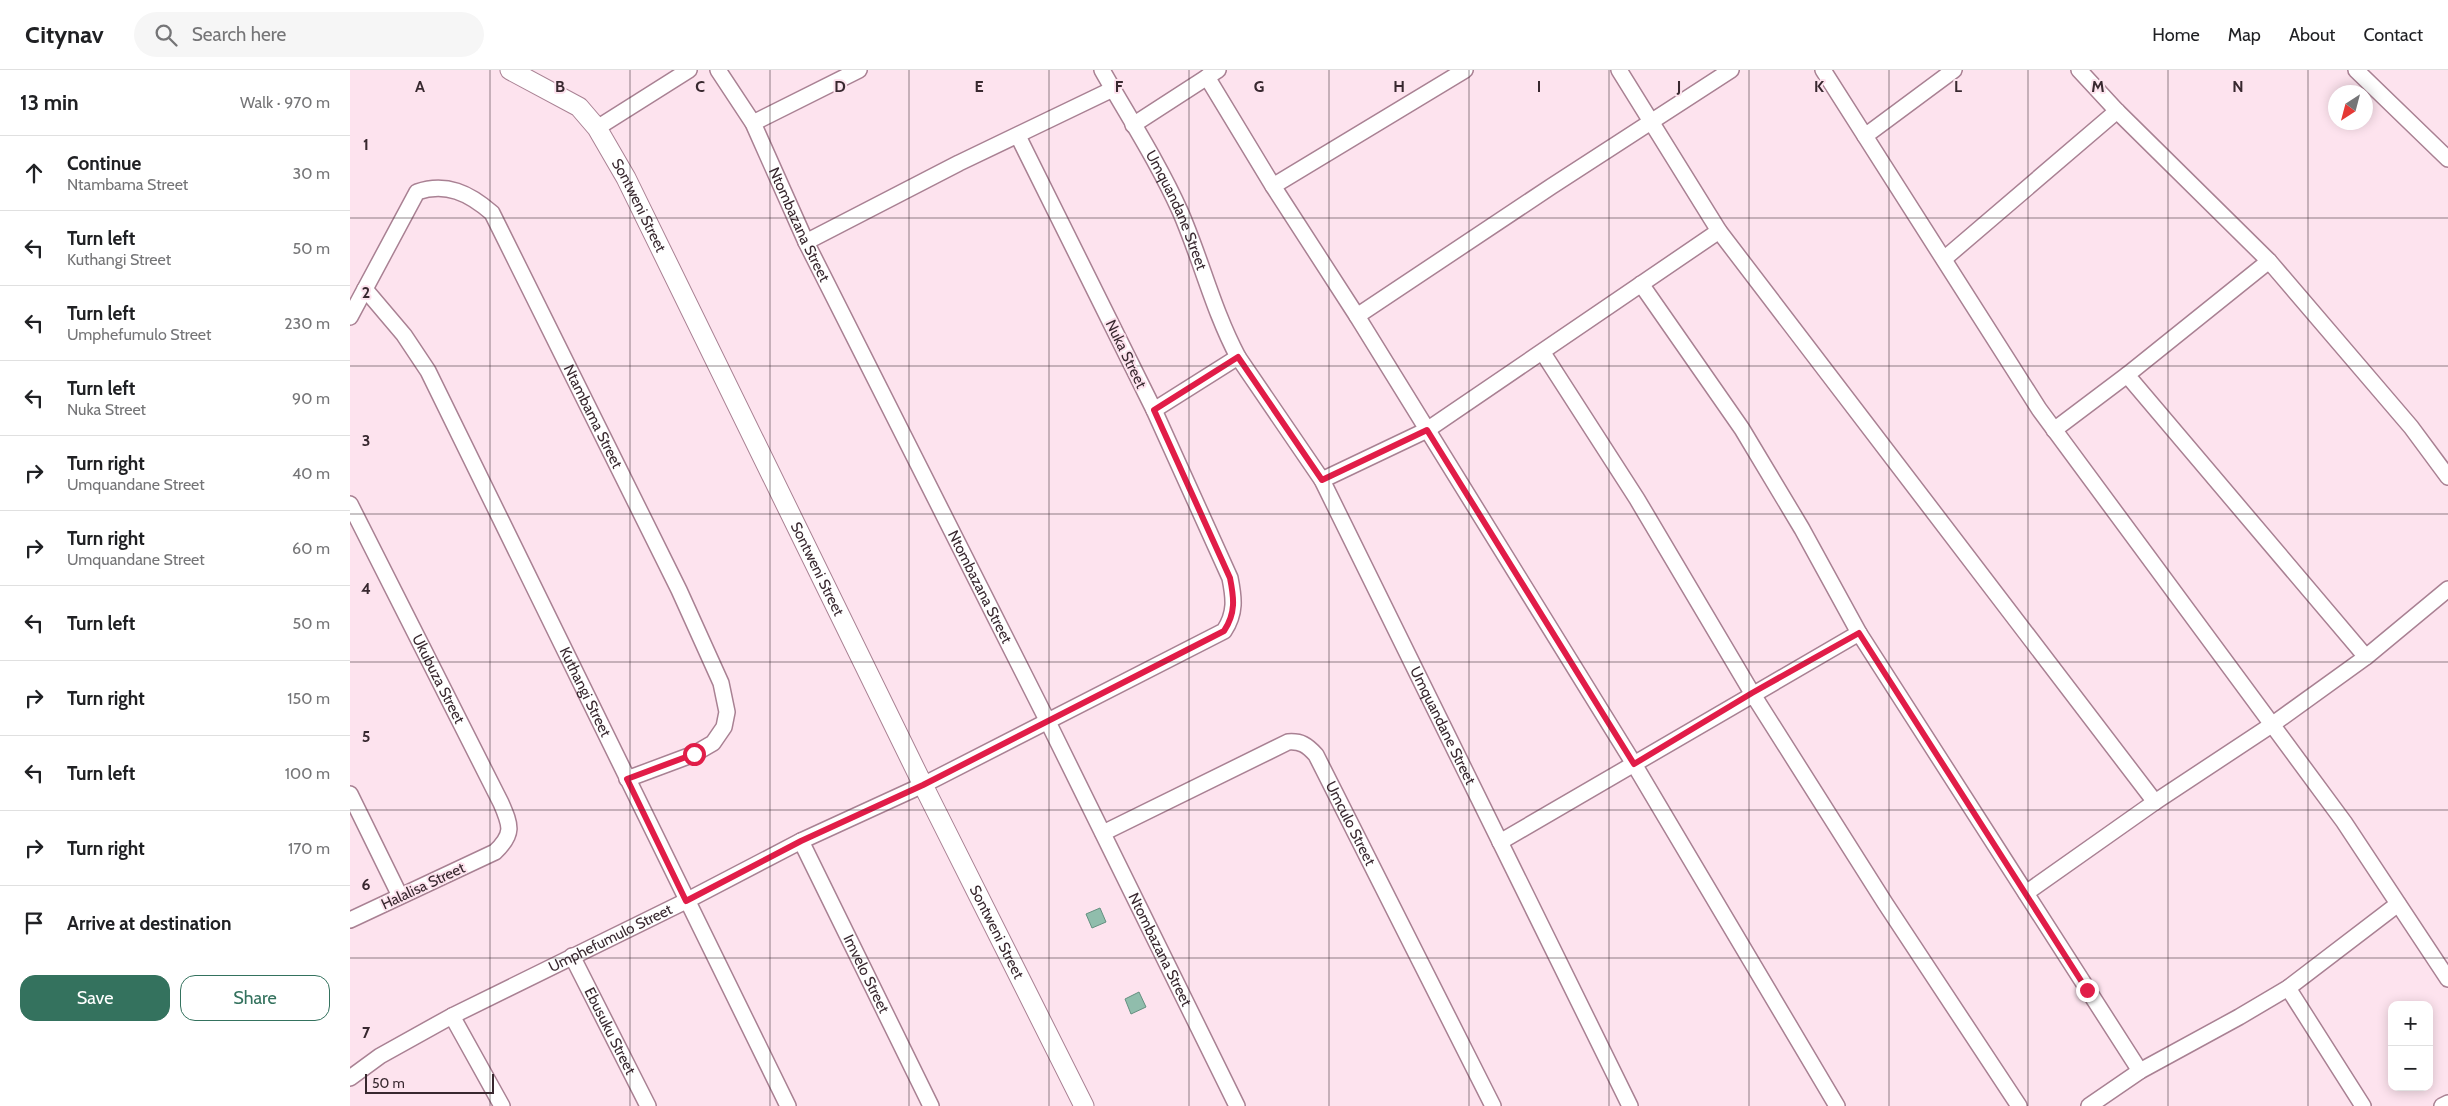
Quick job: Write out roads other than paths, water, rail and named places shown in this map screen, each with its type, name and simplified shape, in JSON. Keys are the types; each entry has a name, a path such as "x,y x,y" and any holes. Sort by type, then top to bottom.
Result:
{"street":[{"name":"Sontweni Street","path":"510,70 579,106 597,128 626,178 923,785 1084,1106"},
{"path":"597,128 689,70"},
{"name":"Ntombazana Street","path":"718,70 753,123 806,242 1047,720 1237,1106"},
{"path":"753,123 859,70"},
{"name":"Umquandane Street","path":"1102,70 1165,179 1180,211 1220,320 1238,357 1322,480 1630,1106"},
{"path":"1273,186 1465,70"},
{"path":"1619,70 1649,122 1719,231 2155,802"},
{"path":"1356,316 1731,70"},
{"path":"1823,70 2054,430 2344,822 2448,979"},
{"path":"1865,136 1954,70"},
{"path":"2079,70 2117,111 2268,262 2411,427 2448,477"},
{"path":"2356,70 2448,159"},
{"path":"1133,124 1213,73 1273,186 1356,316 1634,764 1837,1106"},
{"path":"806,242 959,163 1113,89"},
{"path":"1944,259 2117,111"},
{"name":"Nuka Street","path":"1018,136 1154,410 1230,578 1234,600 1233,611 1224,631"},
{"name":"Ntambama Street","path":"350,317 416,192 430,188 455,189 483,205 492,213 504,233 679,590 721,683 727,712 724,727 713,743 694,754 627,779"},
{"path":"1322,480 1427,430 1543,353 1719,231"},
{"path":"2054,430 2127,375 2268,262"},
{"path":"1641,284 1742,429 1802,529 1859,633 2140,1071"},
{"name":"Kuthangi Street","path":"365,289 404,335 428,372 788,1106"},
{"path":"1543,353 1637,499 1752,693 1885,903 2019,1106"},
{"path":"1154,410 1238,357"},
{"path":"2127,375 2366,657"},
{"name":"Ukubuza Street","path":"350,504 509,821 510,831 505,843 496,852"},
{"path":"2026,893 2155,802 2273,724 2366,657 2448,589"},
{"name":"Umphefumulo Street","path":"350,1078 380,1056 452,1016 686,901 801,841 923,785 1224,631"},
{"path":"1500,842 1752,693 1859,633"},
{"name":"Umculo Street","path":"1103,833 1288,742 1296,741 1307,745 1316,755 1493,1106"},
{"path":"350,794 400,896"},
{"name":"Imvelo Street","path":"801,841 931,1106"},
{"name":"Halalisa Street","path":"350,920 496,852"},
{"path":"2089,1106 2140,1071 2288,988 2398,904"},
{"name":"Ebusuku Street","path":"572,956 648,1106"},
{"path":"2288,988 2363,1106"},
{"path":"452,1016 502,1106"},
{"path":"2442,1106 2448,1103"}]}
